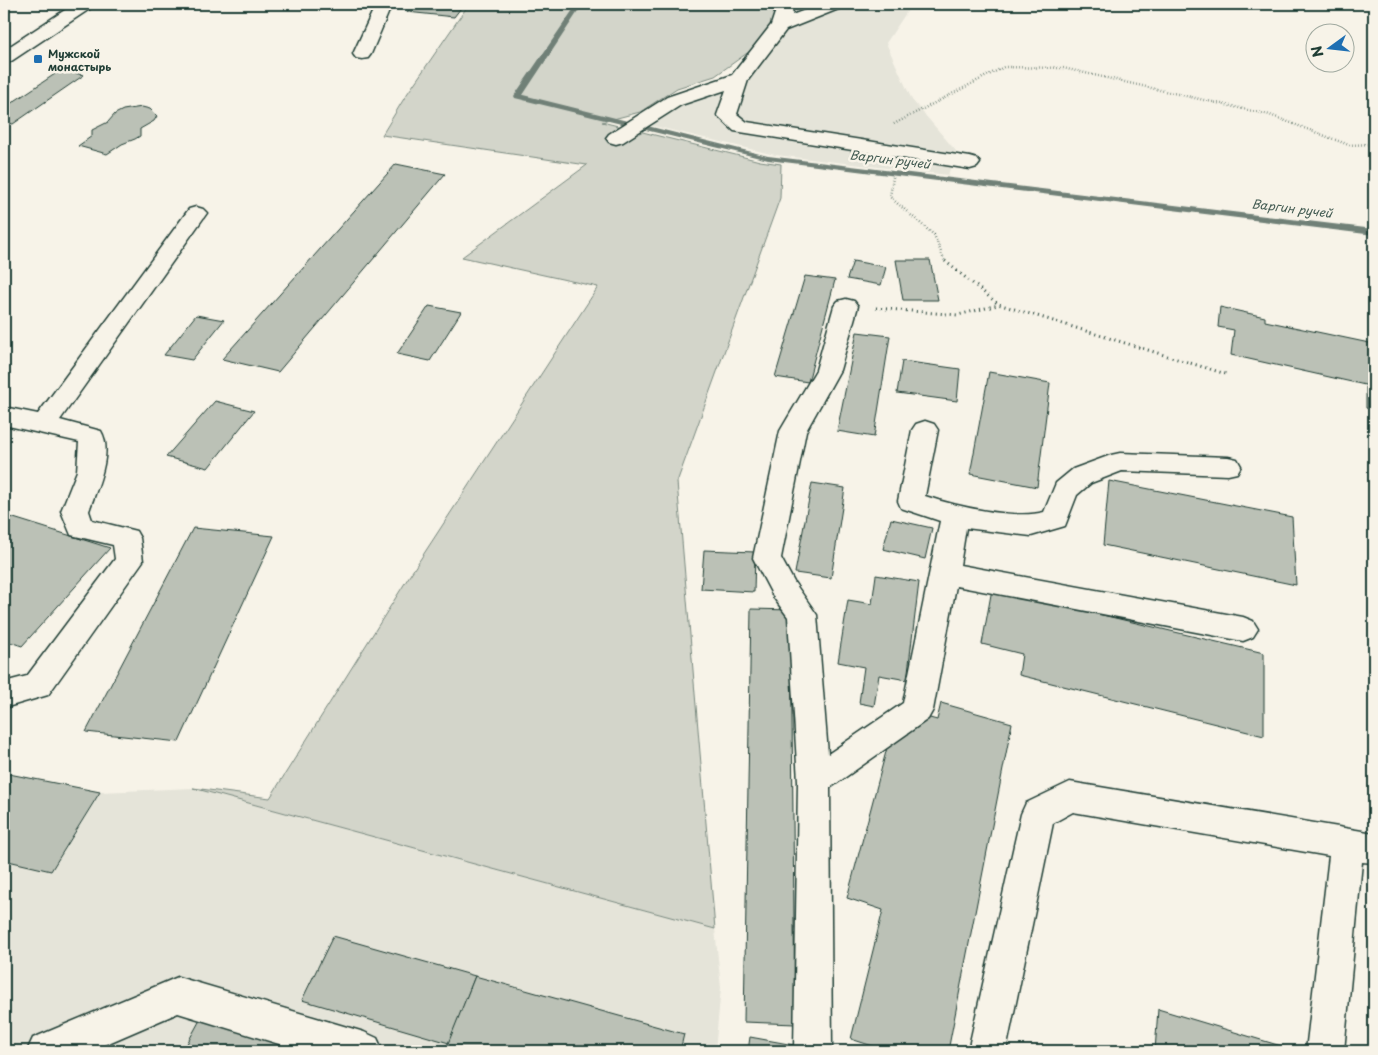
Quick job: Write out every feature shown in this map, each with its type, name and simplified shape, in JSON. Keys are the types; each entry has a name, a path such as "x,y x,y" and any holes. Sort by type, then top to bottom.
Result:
{"street":[{"path":"4,58 85,4"},
{"path":"362,54 384,4"},
{"path":"786,4 780,26 738,79 727,115 741,127 970,163"},
{"path":"780,26 835,4"},
{"path":"616,138 674,101 738,79"},
{"path":"44,424 196,213"},
{"path":"813,1051 814,781 802,615 784,590 767,558 793,431 828,370 846,306"},
{"path":"4,416 44,424 92,437 90,471 75,511 81,528 126,538 129,562 37,686 4,695"},
{"path":"925,430 911,501 955,516 1031,526 1055,518 1065,490 1082,476 1120,462 1228,466"},
{"path":"814,781 917,710 955,516"},
{"path":"945,573 1243,628"},
{"path":"987,1051 1038,814 1070,797 1361,846 1325,1051"},
{"path":"46,1051 178,995 364,1051"}],"path":[{"path":"1226,374 998,304 944,262 934,235 890,197 893,173 891,151 885,129 1004,67 1063,68 1270,115 1350,145 1374,144"},
{"path":"846,306 958,314 998,304"}],"shaded area":[{"path":"469,4 783,4 780,18 750,51 715,76 677,88 640,112 602,122 760,161 781,164 780,198 677,482 715,929 193,788 270,798 410,575 598,287 462,257 587,165 382,135 405,97"},
{"path":"799,4 912,4 886,43 912,100 956,151 948,175 775,155 645,124 689,95 745,86 764,54 778,37 794,24 801,9"},
{"path":"193,788 715,929 721,988 715,1051 4,1051 4,860 51,871 100,792"}],"building":[{"path":"413,4 464,4 454,17 407,12"},
{"path":"61,70 84,75 13,124 4,122 4,108"},
{"path":"142,107 150,109 157,116 154,121 140,129 140,136 122,144 107,154 78,146 92,136 92,130 108,122 115,114 123,110"},
{"path":"396,164 445,174 278,372 222,359"},
{"path":"896,260 930,260 938,300 903,300"},
{"path":"853,261 886,267 881,285 847,279"},
{"path":"805,276 835,280 808,382 775,377"},
{"path":"429,306 461,312 430,361 397,354"},
{"path":"1220,307 1265,317 1265,321 1374,344 1374,387 1231,355 1234,330 1218,327"},
{"path":"196,315 224,320 192,360 164,355"},
{"path":"857,332 890,336 874,437 837,431"},
{"path":"902,361 960,369 957,401 897,393"},
{"path":"989,372 1050,383 1037,487 970,474"},
{"path":"1366,385 1374,387 1374,410 1366,408"},
{"path":"215,401 254,411 208,468 166,457"},
{"path":"1109,481 1292,517 1296,585 1103,545"},
{"path":"812,483 845,488 831,578 795,573"},
{"path":"4,515 110,548 22,646 4,640"},
{"path":"891,519 932,528 925,559 883,549"},
{"path":"193,528 274,536 179,742 86,732"},
{"path":"704,550 755,552 754,592 701,589"},
{"path":"876,575 919,582 907,680 879,675 874,706 859,703 864,667 838,662 848,600 872,604"},
{"path":"992,589 1264,653 1264,736 1019,675 1022,654 982,644"},
{"path":"751,609 791,610 795,1024 744,1022"},
{"path":"941,703 1012,723 948,1051 888,1051 851,1039 883,910 847,898 892,729 912,713 937,720"},
{"path":"4,773 100,792 51,871 4,860"},
{"path":"333,936 475,976 449,1043 302,1000"},
{"path":"475,976 684,1034 680,1051 445,1051"},
{"path":"1158,1009 1291,1049 1291,1051 1155,1051"},
{"path":"200,1020 305,1051 183,1051"},
{"path":"750,1037 805,1047 804,1051 748,1051"}],"waterway":[{"name":"Варгин ручей","path":"580,4 518,96 768,158 1374,232"}],"place":[{"name":"Мужской монастырь","path":"38,59"}]}
